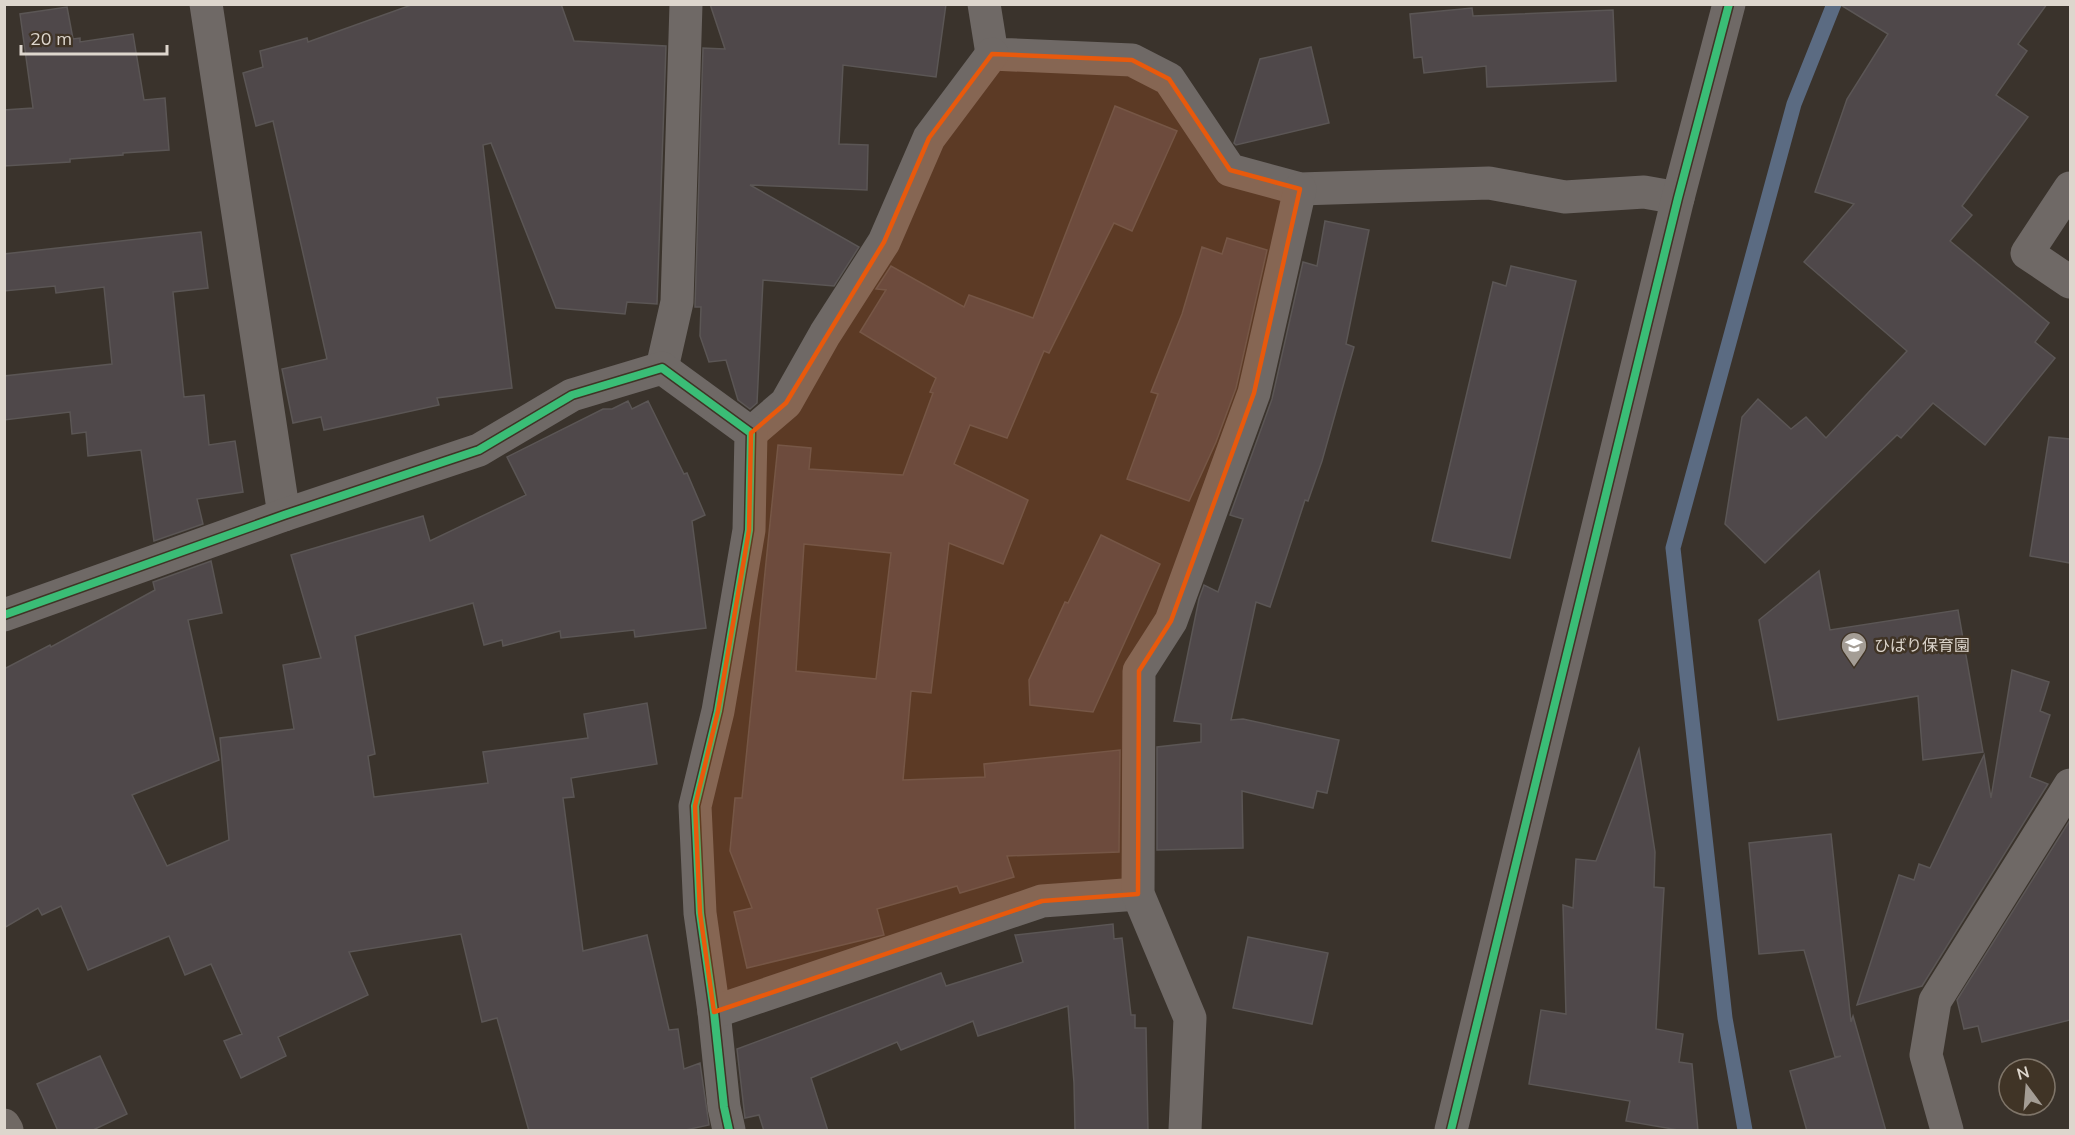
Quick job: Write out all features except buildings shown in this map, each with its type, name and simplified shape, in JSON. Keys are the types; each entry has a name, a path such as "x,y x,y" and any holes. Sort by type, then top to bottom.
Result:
{"main road":[{"path":"4,1125 7,1131"}],"street":[{"path":"206,4 285,515"},
{"path":"662,368 677,302 686,4"},
{"path":"729,1131 724,1107 700,912 695,806 718,711 749,530 751,433 786,403 825,334 884,242 929,138 992,54 984,4"},
{"path":"1451,1131 1678,198 1729,4"},
{"path":"992,54 1132,60 1169,79 1230,170 1300,189 1489,183 1565,197 1644,192 1678,198"},
{"path":"2070,188 2027,253 2070,282"},
{"path":"1185,1131 1190,1018 1138,894 1139,671 1171,621 1254,393 1300,189"},
{"path":"4,615 285,515 479,450 572,395 662,368"},
{"path":"662,368 751,433"},
{"path":"1947,1131 1926,1055 1935,1001 2070,785"},
{"path":"714,1012 1042,901 1138,894"}],"highlighted area":[{"path":"992,54 1132,60 1169,79 1230,170 1300,189 1254,393 1171,621 1139,671 1138,894 1042,901 714,1012 700,913 695,806 718,711 749,530 751,433 786,403 884,242 929,138"}],"waterway":[{"path":"1745,1130 1725,1018 1673,548 1794,104 1834,4"}],"cycle path":[{"path":"1451,1130 1678,198 1729,4"},
{"path":"4,615 284,515 479,450 572,395 662,368 751,433 749,530 718,711 695,806 700,913 724,1107 729,1130"}],"place":[{"name":"ひばり保育園","path":"1854,668"}]}
